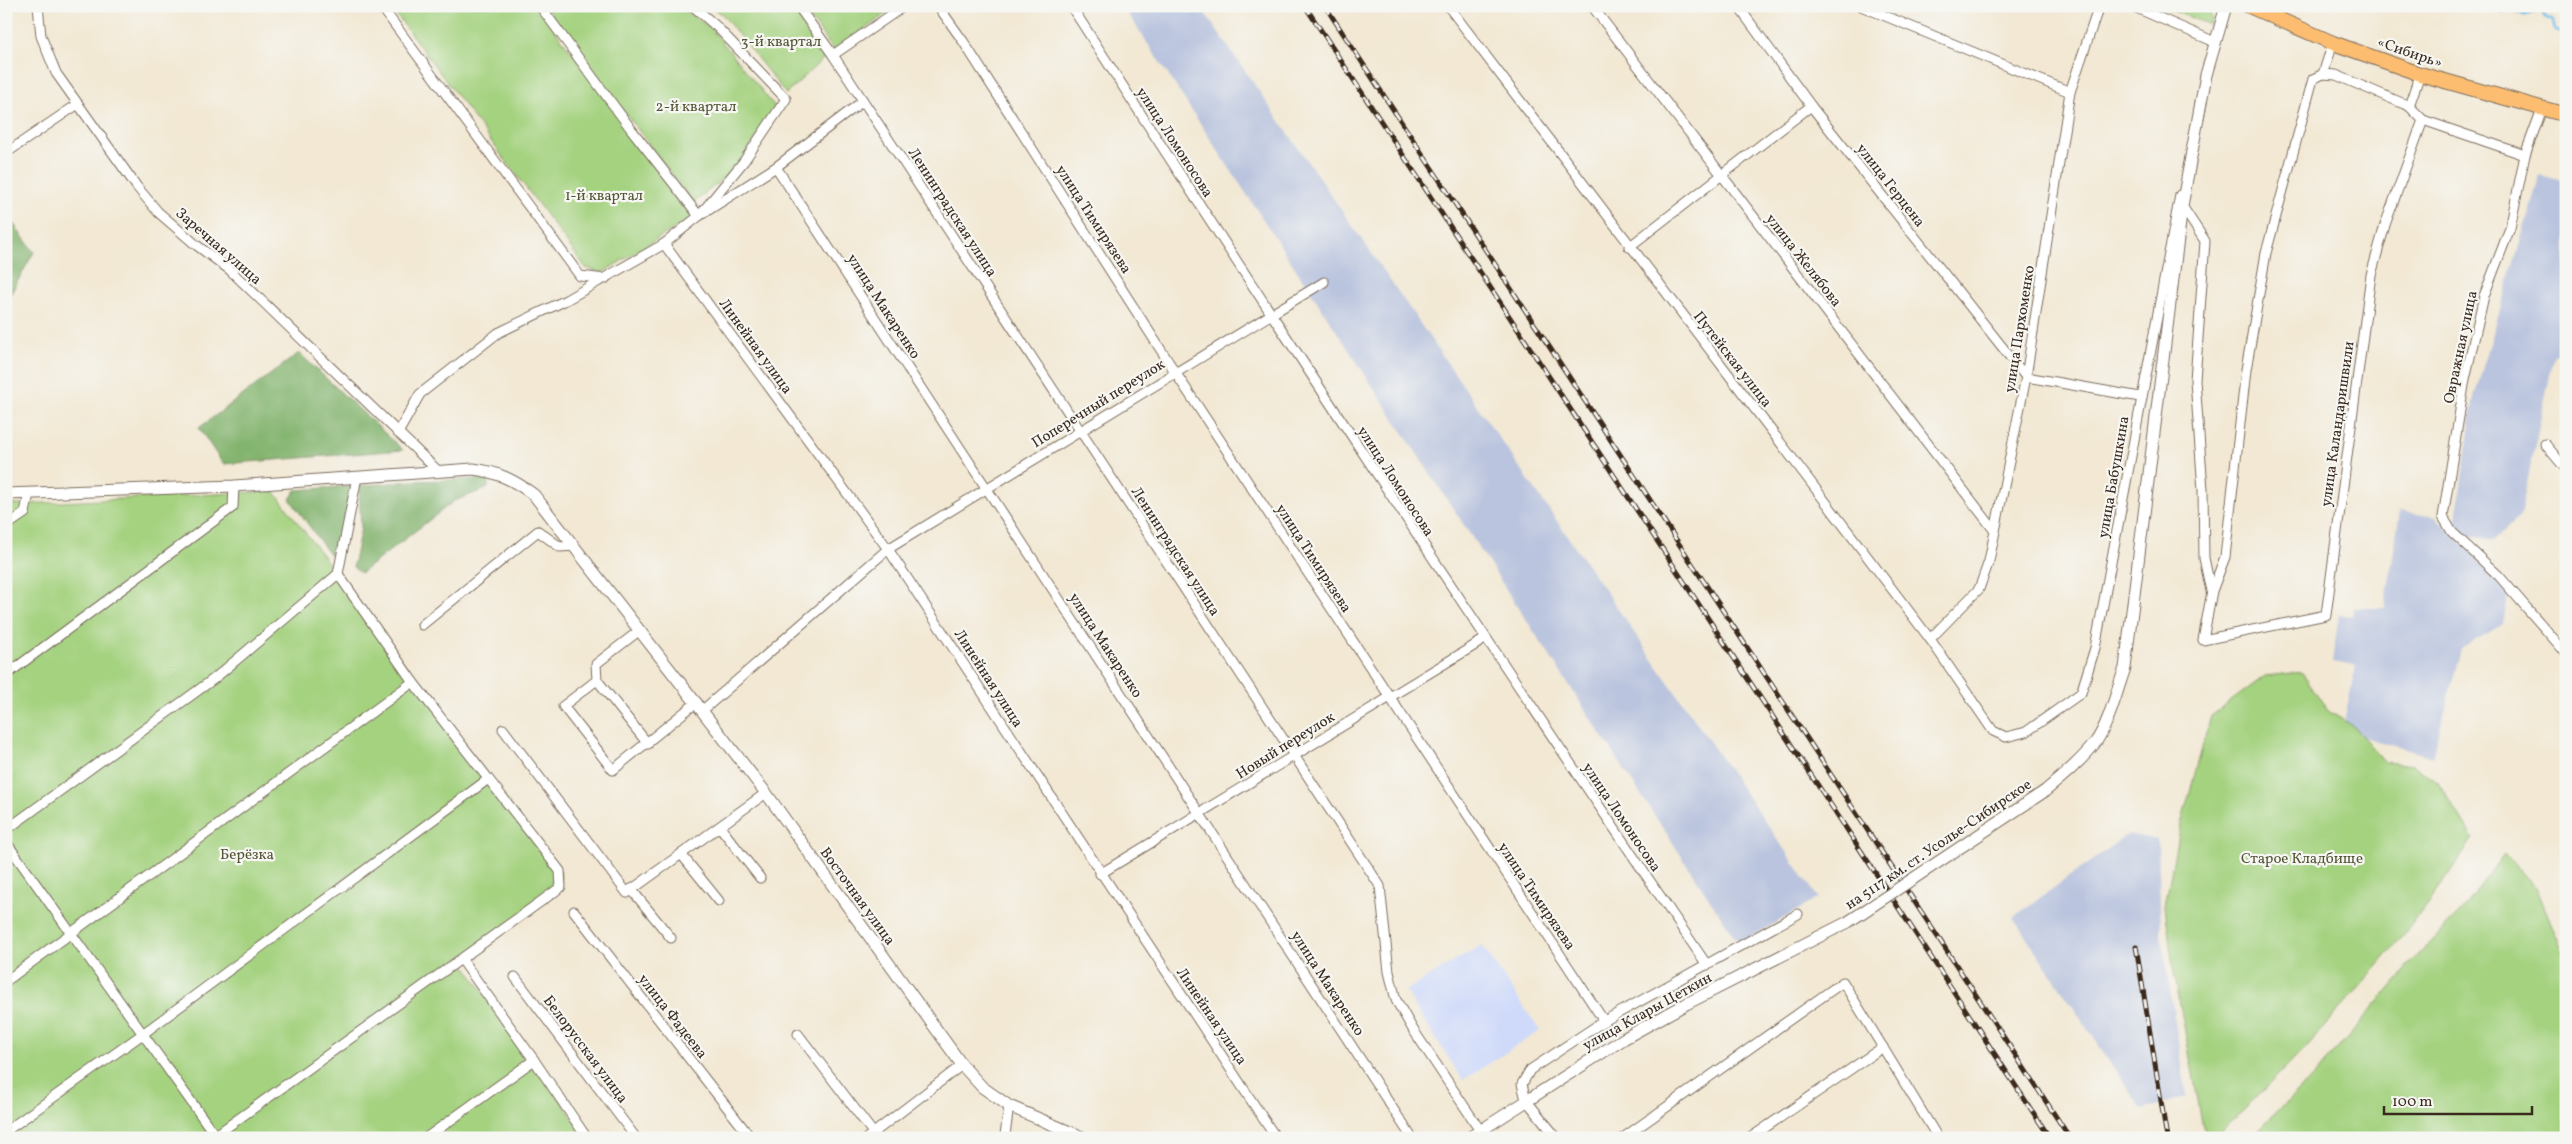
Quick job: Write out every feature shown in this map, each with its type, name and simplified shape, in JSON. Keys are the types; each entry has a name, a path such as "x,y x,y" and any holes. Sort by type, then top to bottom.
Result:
{"main road":[{"name":"«Сибирь»","path":"2249,6 2333,43 2420,74 2566,116"}],"street":[{"name":"Заречная улица","path":"38,6 41,36 56,73 158,212 194,244 230,270 437,470"},
{"path":"381,6 580,276 605,279"},
{"path":"540,6 631,129 699,216"},
{"path":"693,6 717,27 786,99 744,161 699,216"},
{"name":"Ленинградская улица","path":"798,6 833,55 1380,886 1389,972 1396,1000 1412,1028 1480,1130"},
{"path":"833,55 904,6"},
{"name":"улица Тимирязева","path":"938,6 969,50 1176,372 1604,1022"},
{"name":"улица Ломоносова","path":"1071,6 1270,314 1485,639 1707,965"},
{"name":"Путейская улица","path":"1448,6 1629,247 1930,639 1993,731"},
{"name":"улица Желябова","path":"1592,6 1994,530"},
{"name":"улица Герцена","path":"1738,6 1811,106 2026,377"},
{"path":"1862,6 2070,92"},
{"name":"улица Пархоменко","path":"1930,639 1979,589 1989,561 2026,377 2070,92 2099,6"},
{"path":"2132,6 2215,42"},
{"name":"на 5117 км. ст. Усолье-Сибирское","path":"1848,922 2046,791 2070,771 2096,742 2114,702 2125,668 2182,206 2206,75 2226,6"},
{"path":"2323,74 2333,43"},
{"path":"2212,591 2226,557 2246,370 2266,253 2313,79 2323,74 2336,75 2409,106 2423,120 2525,155"},
{"path":"2409,106 2420,74"},
{"path":"398,433 420,394 498,333 605,279 664,244 699,216 776,167 863,101"},
{"path":"6,153 78,104"},
{"path":"1629,247 1722,177 1811,106"},
{"name":"Овражная улица","path":"2542,109 2525,155 2510,228 2482,305 2465,379 2443,517 2452,532 2499,576 2566,653"},
{"name":"улица Каландаришвили","path":"2212,591 2203,640 2326,615 2372,276 2385,225 2423,120"},
{"name":"улица Бабушкина","path":"1993,731 2006,736 2026,732 2081,693 2096,639 2177,205 2189,164"},
{"name":"улица Макаренко","path":"776,167 1412,1138"},
{"path":"2182,206 2205,241 2195,380 2203,490 2204,558 2212,591"},
{"name":"Линейная улица","path":"664,244 888,549 1100,874 1276,1138"},
{"name":"Поперечный переулок","path":"597,680 563,706 613,770 700,706 888,549 1324,282"},
{"path":"2026,377 2140,397"},
{"path":"2545,444 2566,470"},
{"name":"Восточная улица","path":"6,494 234,486 437,470 495,472 515,481 534,495 700,706 766,793 962,1065 982,1088 1009,1106 1084,1138"},
{"path":"6,830 215,678 338,574 357,477"},
{"path":"6,675 233,507 234,486"},
{"path":"6,526 25,513 29,493"},
{"path":"422,625 538,531 560,547 574,546"},
{"path":"6,842 144,1033 215,1137 561,887 560,871 413,682 338,574"},
{"path":"640,630 596,664 597,680 648,744"},
{"name":"Новый переулок","path":"1100,874 1485,639"},
{"path":"6,981 413,682"},
{"path":"503,729 627,893 766,793"},
{"path":"6,1132 488,780"},
{"path":"720,827 760,878"},
{"path":"681,854 719,901"},
{"path":"631,889 671,938"},
{"name":"улица Фадеева","path":"574,911 751,1138"},
{"path":"1557,1138 1526,1100 1522,1084 1530,1070 1604,1022 1798,914"},
{"name":"улица Клары Цеткин","path":"1468,1138 1625,1038 1686,1004 1848,922"},
{"path":"462,960 587,1138"},
{"name":"Белорусская улица","path":"515,977 636,1138"},
{"path":"1623,1138 1843,982 1938,1138"},
{"path":"798,1034 872,1136 962,1065"},
{"path":"1750,1138 1883,1047"},
{"path":"426,1138 534,1060"},
{"path":"1006,1138 1009,1106"}],"shaded area":[{"path":"1123,6 1200,6 1818,898 1739,944"},
{"path":"2540,175 2566,182 2566,346 2554,356 2520,516 2494,540 2454,533 2474,397"},
{"path":"2400,511 2435,517 2509,589 2503,624 2461,649 2433,757 2342,731 2356,666 2332,662 2339,615 2352,616 2354,608 2385,608"},
{"path":"2129,834 2158,840 2161,934 2187,1097 2142,1110 2013,917"},
{"path":"1482,945 1540,1031 1463,1080 1405,991"}],"green space":[{"name":"1-й квартал","path":"390,6 537,6 694,216 602,273 586,268"},
{"name":"2-й квартал","path":"545,6 677,6 710,27 776,108 736,168 693,203"},
{"name":"3-й квартал","path":"710,6 792,6 827,55 786,94 722,14"},
{"path":"802,6 897,6 834,51"},
{"path":"2161,6 2207,6 2212,18 2210,25"},
{"path":"6,214 34,252 6,302"},
{"path":"299,353 403,450 223,464 199,428"},
{"path":"488,479 488,488 454,501 361,573 353,567 361,528 359,486 413,481"},
{"path":"352,486 349,508 330,555 290,499 296,490"},
{"name":"Берёзка","path":"274,491 560,871 561,887 462,961 587,1138 6,1138 6,505"},
{"name":"Старое Кладбище","path":"2302,672 2328,711 2353,726 2385,762 2413,765 2438,782 2473,838 2418,917 2387,955 2322,1029 2220,1132 2225,1138 2205,1138 2173,967 2165,906 2178,835 2211,716 2265,676"},
{"path":"2504,854 2536,887 2566,959 2566,1138 2246,1138 2256,1132 2316,1074 2410,964 2461,911"}],"waterway":[{"path":"2498,6 2503,11 2511,9 2524,15 2541,10 2545,17 2553,21 2555,31 2566,33"}],"railway":[{"path":"1305,6 2050,1138"},
{"path":"1325,6 2070,1138"},
{"path":"2136,946 2167,1138"}]}
